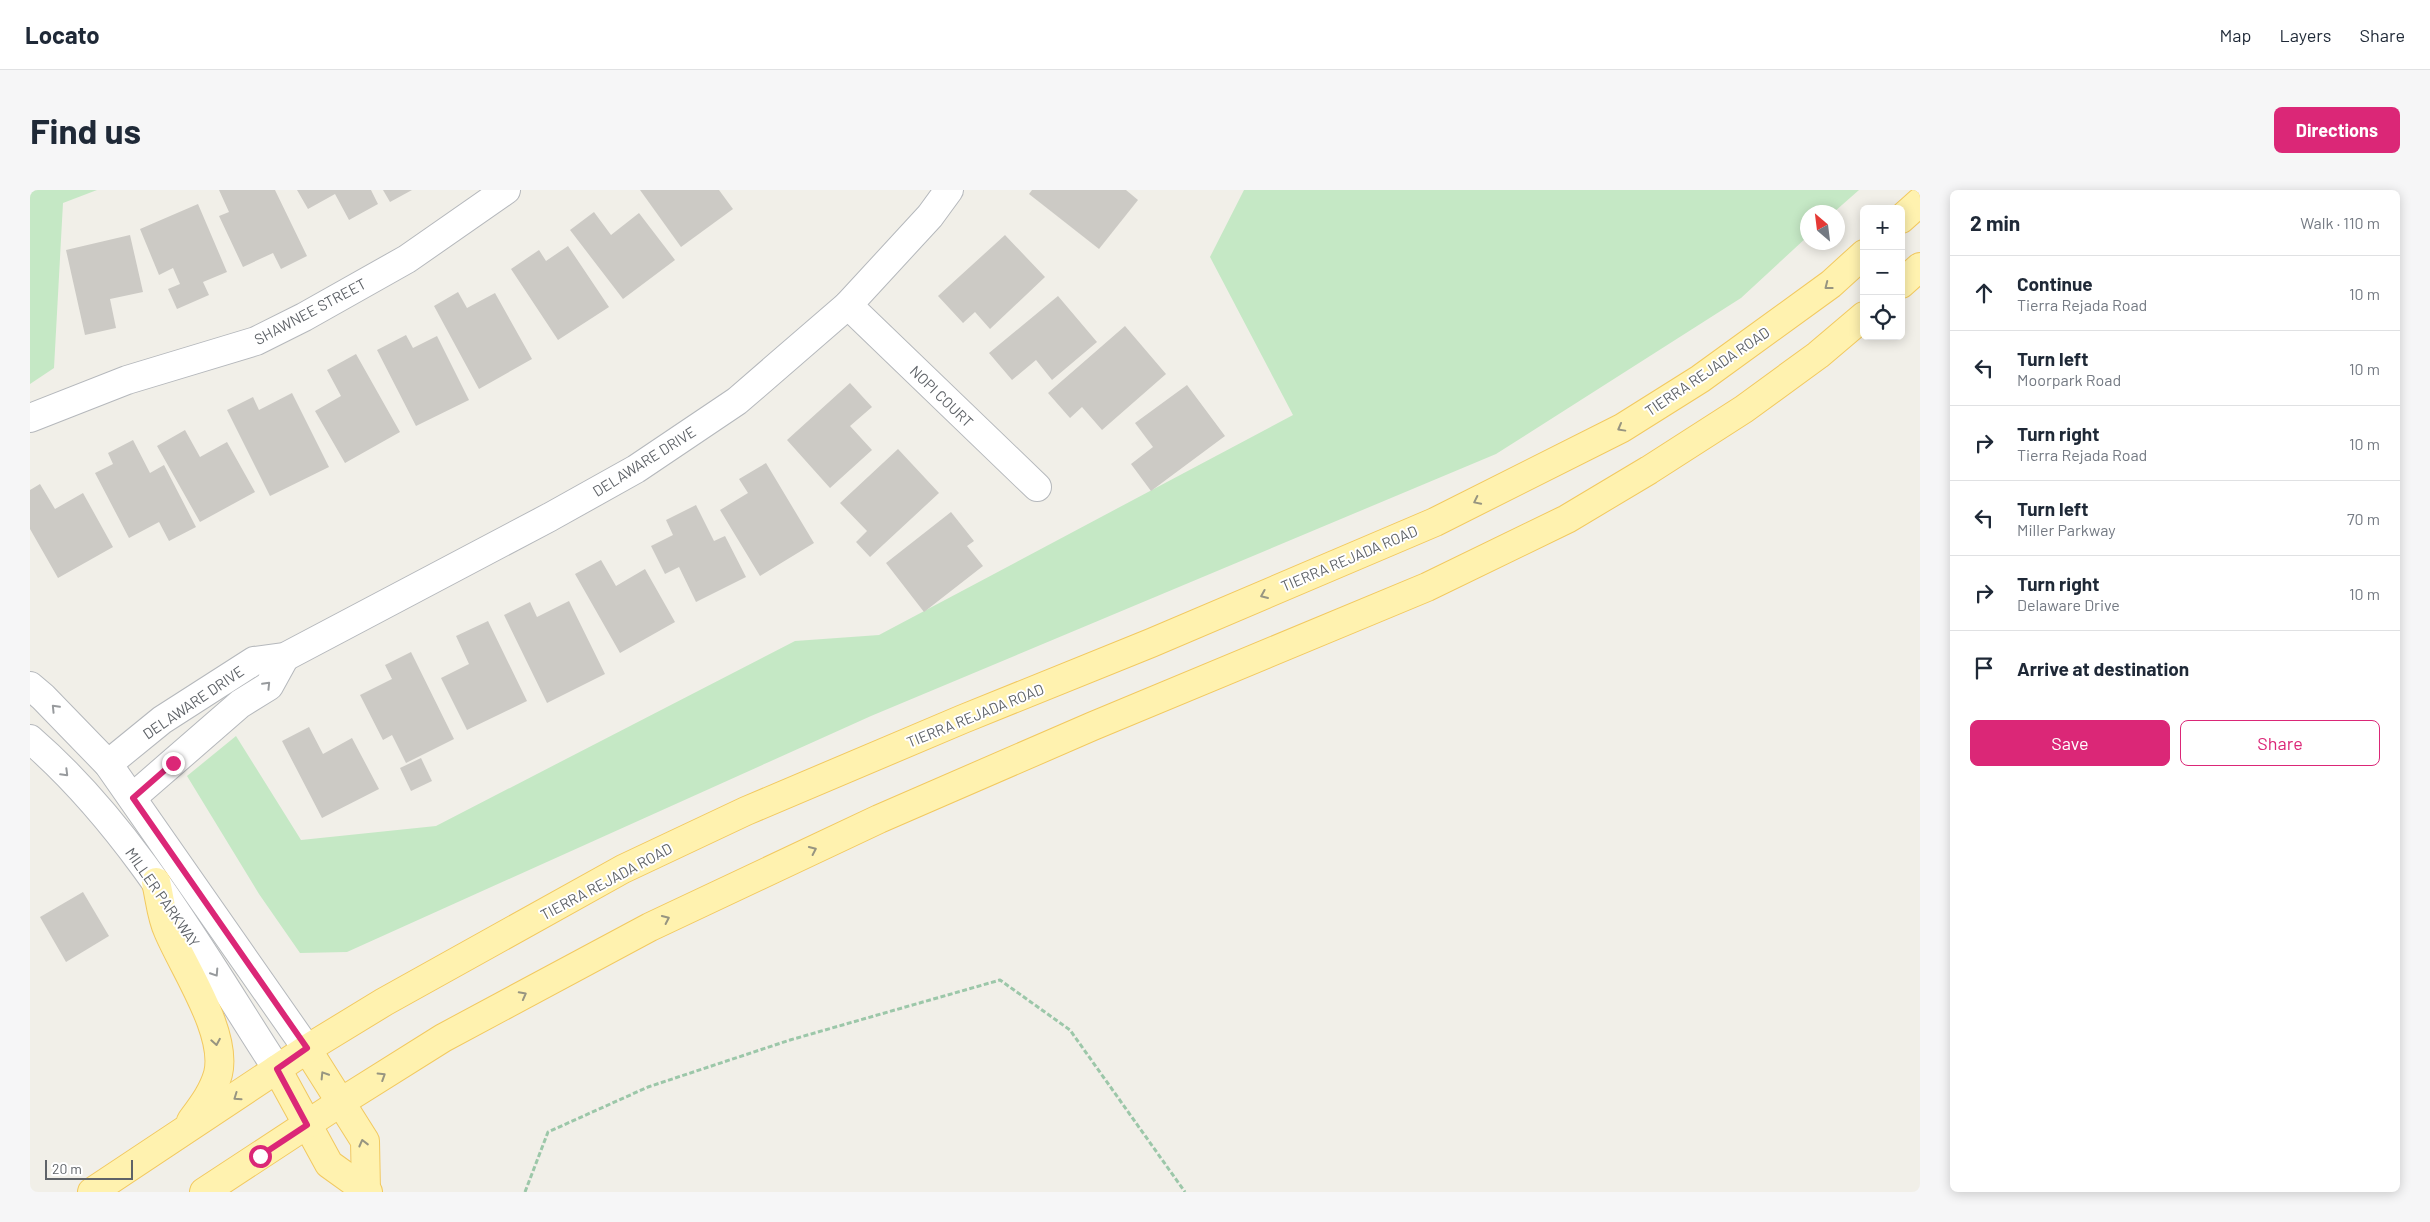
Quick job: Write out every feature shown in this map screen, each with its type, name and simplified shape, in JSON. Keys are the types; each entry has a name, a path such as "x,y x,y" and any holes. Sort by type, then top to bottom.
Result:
{"main road":[{"path":"1905,215 1920,202"},
{"name":"TIERRA REJADA ROAD","path":"92,1192 182,1134 307,1048 384,1002 623,869 746,811 963,719 1152,643 1435,522 1622,428 1700,379 1831,284 1860,258"},
{"path":"1905,280 1920,267"},
{"path":"204,1192 340,1102 443,1038 650,927 879,819 1093,726 1427,587 1567,519 1649,470 1744,409 1818,355 1860,319"},
{"path":"156,882 167,929 200,997 218,1040 218,1072 210,1095 182,1134"},
{"path":"307,1048 365,1141 367,1191"},
{"path":"277,1069 329,1164 367,1191"}],"street":[{"name":"SHAWNEE STREET","path":"33,420 75,399 127,380 256,341 304,317 407,259 506,190"},
{"name":"DELAWARE DRIVE","path":"108,764 162,720 254,661 285,658 550,517 636,468 737,401 848,305 930,216 949,190"},
{"name":"NOPI COURT","path":"848,305 1037,487"},
{"name":"DELAWARE DRIVE","path":"133,798 240,704 269,686 285,658"},
{"name":"MILLER PARKWAY","path":"30,686 44,696 108,764 307,1048"},
{"path":"185,704 208,733"},
{"name":"MILLER PARKWAY","path":"30,739 107,819 156,882 277,1069"}],"path":[{"path":"525,1192 548,1132 648,1087 790,1040 1000,980 1070,1030 1185,1192"}],"green space":[{"path":"30,190 97,190 63,203 54,368 30,384"},
{"path":"1244,190 1859,190 1842,205 1800,205 1800,243 1741,298 1496,454 871,716 347,952 300,953 259,894 187,776 236,736 301,840 436,826 795,641 879,635 1293,415 1210,257"}],"building":[{"path":"219,190 275,190 307,256 281,269 273,253 243,267 219,216 229,212"},
{"path":"297,190 371,190 378,204 349,220 335,194 308,209"},
{"path":"383,190 412,190 390,202"},
{"path":"640,190 719,190 733,209 681,247"},
{"path":"1032,190 1126,190 1138,200 1099,249 1029,194"},
{"path":"198,204 227,272 203,282 209,295 177,309 168,289 180,284 173,268 159,275 140,229"},
{"path":"594,212 611,235 639,213 675,260 623,299 570,230"},
{"path":"130,235 143,292 110,299 116,328 85,335 66,250"},
{"path":"1005,235 1045,277 990,329 975,312 963,323 938,296"},
{"path":"568,246 609,307 558,340 511,269 539,250 546,261"},
{"path":"458,292 467,308 495,293 532,359 479,389 434,306"},
{"path":"1058,296 1097,342 1052,380 1036,360 1012,380 989,353"},
{"path":"1125,326 1166,374 1102,430 1082,407 1070,418 1048,393"},
{"path":"406,335 413,348 437,336 469,400 416,426 377,350"},
{"path":"356,354 400,432 345,463 315,411 341,396 327,370"},
{"path":"850,383 872,407 850,426 872,450 830,488 787,440"},
{"path":"1187,385 1225,436 1151,491 1131,464 1153,447 1135,423"},
{"path":"292,393 329,467 270,496 227,410 253,397 259,410"},
{"path":"185,430 200,457 227,442 255,492 200,522 157,446"},
{"path":"133,440 150,473 164,465 196,527 169,541 159,522 129,538 95,473 113,464 108,453"},
{"path":"898,449 939,493 870,557 856,542 867,531 840,503"},
{"path":"766,463 814,543 760,576 720,510 748,493 739,479"},
{"path":"40,484 55,509 83,493 113,547 58,578 30,529 30,490"},
{"path":"696,505 714,541 725,536 746,577 696,602 679,567 665,574 651,546 673,535 666,520"},
{"path":"951,512 974,541 967,546 983,566 924,612 886,563"},
{"path":"601,560 616,586 645,569 675,622 620,653 575,574"},
{"path":"569,601 605,674 547,703 504,615 530,602 537,617"},
{"path":"488,621 527,701 467,730 441,678 469,664 456,636"},
{"path":"411,652 454,739 406,763 392,735 383,740 360,695 392,679 385,665"},
{"path":"309,727 323,754 352,738 379,789 322,818 282,741"},
{"path":"421,758 432,781 411,791 400,768"},
{"path":"83,892 109,936 66,962 40,917"}],"route":[{"path":"173,763 133,798 307,1048 277,1069 307,1125 260,1156"}]}
